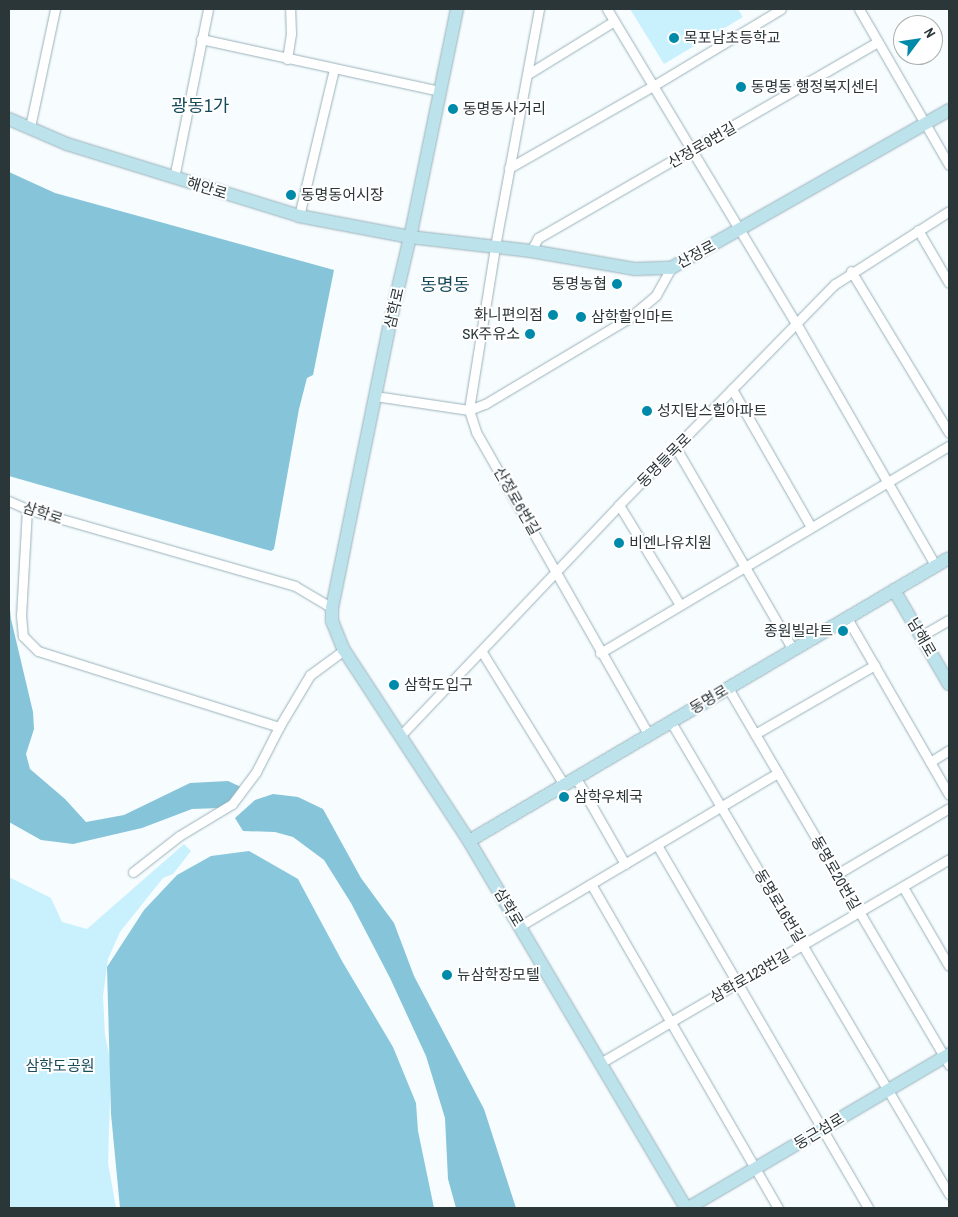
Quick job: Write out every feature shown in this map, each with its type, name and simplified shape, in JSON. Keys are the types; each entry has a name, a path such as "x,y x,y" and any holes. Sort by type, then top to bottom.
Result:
{"street":[{"path":"30,127 55,9"},
{"path":"174,178 208,9"},
{"path":"287,59 291,34 290,9"},
{"name":"삼학로","path":"457,9 375,396 332,608 332,621 344,650 469,841 687,1208"},
{"name":"산정로6번길","path":"539,9 495,247 470,410 476,432 557,572 600,653 649,735"},
{"path":"607,9 796,324 936,566"},
{"path":"509,168 653,86 781,9"},
{"path":"859,9 949,165"},
{"path":"528,74 614,21"},
{"path":"202,40 440,91"},
{"name":"산정로9번길","path":"531,251 538,238 878,42"},
{"path":"299,216 334,69"},
{"name":"산정로","path":"410,237 531,251 635,269 671,268 949,110"},
{"name":"해안로","path":"9,119 67,144 299,216 410,237"},
{"name":"동명들목로","path":"400,736 482,652 619,505 835,284 851,271 949,211"},
{"path":"918,230 949,283"},
{"path":"375,396 470,410 489,402 629,318 656,295 671,268"},
{"path":"851,271 949,433"},
{"path":"732,389 811,528"},
{"path":"600,653 949,446"},
{"path":"676,448 793,650"},
{"name":"삼학로","path":"9,501 27,509 295,586 332,608"},
{"path":"619,505 680,605"},
{"path":"27,509 21,615 23,636 32,646 53,657 280,727"},
{"name":"동명로","path":"469,841 949,558"},
{"name":"남해로","path":"894,590 949,684"},
{"path":"847,618 949,795"},
{"path":"921,636 949,620"},
{"path":"133,872 179,836 210,819 238,798 256,772 310,675 344,650"},
{"path":"482,652 564,785"},
{"path":"755,734 875,666"},
{"name":"동명로20번길","path":"728,688 859,912 948,1059"},
{"name":"동명로16번길","path":"671,722 949,1194"},
{"path":"930,762 949,750"},
{"path":"520,926 778,773"},
{"path":"576,778 625,864"},
{"path":"837,874 949,808"},
{"path":"656,845 868,1208"},
{"name":"삼학로123번길","path":"602,1062 949,860"},
{"path":"591,884 778,1208"},
{"path":"903,887 949,966"},
{"name":"둥근섬로","path":"687,1208 888,1090 948,1059"}],"green space":[{"name":"목포남초등학교","path":"630,9 738,9 743,17 664,64"},
{"name":"삼학도공원","path":"184,844 191,851 173,874 163,878 120,932 108,959 103,996 105,1035 111,1064 108,1163 116,1208 9,1208 9,877 51,898 62,922 87,929"}],"shaded area":[{"path":"9,172 55,193 334,270 313,375 307,378 299,409 274,549 271,551 9,476"},
{"path":"9,600 11,619 33,712 34,729 26,754 30,769 65,799 86,822 124,815 190,783 228,781 241,787 234,800 220,808 192,809 142,828 73,844 41,840 9,822"},
{"path":"273,794 298,797 323,809 361,878 394,923 414,976 484,1109 516,1208 456,1208 448,1179 445,1118 426,1056 390,978 351,903 324,860 293,837 275,832 243,831 235,818 255,800"},
{"path":"249,851 298,879 342,961 393,1047 416,1103 418,1131 434,1208 120,1208 111,1114 107,967 144,910 177,875 211,856"}],"place":[{"name":"목포남초등학교","path":"674,38"},
{"name":"동명동 행정복지센터","path":"741,87"},
{"name":"동명동사거리","path":"453,109"},
{"name":"동명동어시장","path":"291,195"},
{"name":"동명농협","path":"617,284"},
{"name":"화니편의점","path":"553,315"},
{"name":"삼학할인마트","path":"581,317"},
{"name":"SK주유소","path":"530,334"},
{"name":"성지탑스힐아파트","path":"647,411"},
{"name":"비엔나유치원","path":"619,543"},
{"name":"종원빌라트","path":"843,631"},
{"name":"삼학도입구","path":"394,685"},
{"name":"삼학우체국","path":"564,797"},
{"name":"뉴삼학장모텔","path":"447,975"}],"district":[{"name":"광동1가","path":"200,106"},
{"name":"동명동","path":"445,285"}]}
